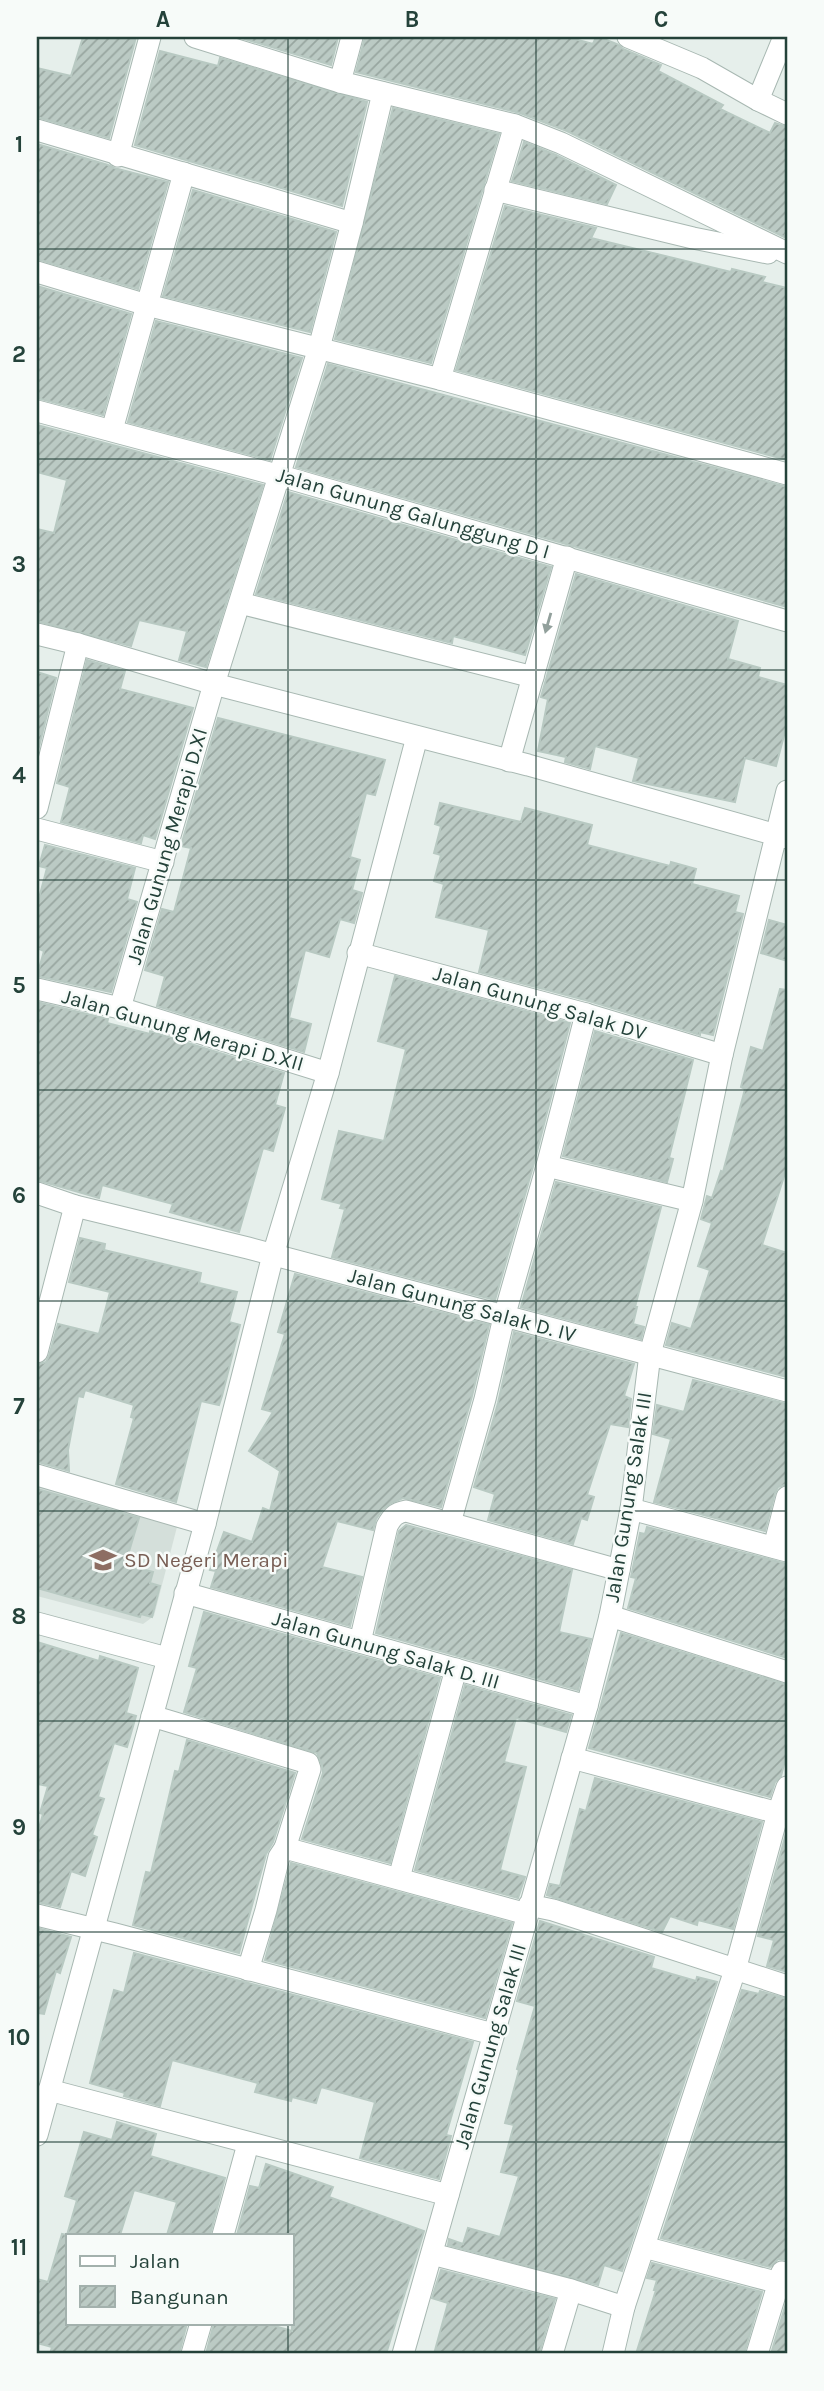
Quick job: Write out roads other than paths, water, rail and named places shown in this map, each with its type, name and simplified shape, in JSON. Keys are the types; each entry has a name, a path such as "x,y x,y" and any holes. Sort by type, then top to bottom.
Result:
{"street":[{"path":"118,156 150,37"},
{"path":"195,37 340,82 514,125 561,144 787,255"},
{"path":"340,82 352,37"},
{"path":"628,37 663,43 702,68 787,114"},
{"path":"758,100 784,37"},
{"name":"Jalan Gunung Merapi D.XI","path":"120,1008 214,684 319,348 383,93"},
{"path":"440,379 514,125"},
{"path":"37,130 352,223"},
{"path":"112,430 184,173"},
{"path":"495,190 693,238 787,255"},
{"path":"37,271 147,305 440,379 787,474"},
{"name":"Jalan Gunung Galunggung D I","path":"37,411 281,475 787,621"},
{"path":"509,761 567,557"},
{"path":"240,603 533,677"},
{"path":"37,634 782,836"},
{"path":"37,807 40,783 78,644"},
{"path":"37,2134 205,1524 273,1255 328,1073 417,737"},
{"name":"Jalan Gunung Salak III","path":"403,2354 587,1706 610,1616 631,1509 650,1354 692,1201 722,1055 782,836 787,792"},
{"path":"37,829 163,862"},
{"name":"Jalan Gunung Salak DV","path":"358,953 586,1014 722,1055"},
{"name":"Jalan Gunung Merapi D.XII","path":"37,989 120,1008 328,1073"},
{"path":"450,1523 586,1014"},
{"path":"547,1166 692,1201"},
{"name":"Jalan Gunung Salak D. IV","path":"37,1194 787,1391"},
{"path":"37,1347 75,1206"},
{"path":"37,1475 205,1524"},
{"path":"631,1509 781,1549 787,1497"},
{"path":"360,1642 387,1526 393,1515 406,1511 619,1570"},
{"name":"Jalan Gunung Salak D. III","path":"185,1593 587,1706"},
{"path":"610,1616 787,1672"},
{"path":"37,1623 167,1658"},
{"path":"399,1878 456,1669"},
{"path":"152,1716 307,1763 310,1769 285,1848 279,1857 270,1898 248,1970"},
{"path":"572,1758 778,1813"},
{"path":"613,2354 624,2307 734,1970 787,1787"},
{"path":"285,1848 528,1910 553,1910 787,1986"},
{"path":"37,1915 493,2034"},
{"path":"49,2090 447,2195"},
{"path":"223,2234 248,2144"},
{"path":"644,2247 780,2277 757,2354"},
{"path":"432,2254 571,2290 624,2307"},
{"path":"552,2354 571,2290"},
{"path":"192,2354 201,2324"}],"place":[{"name":"SD Negeri Merapi","path":"103,1560"}]}
